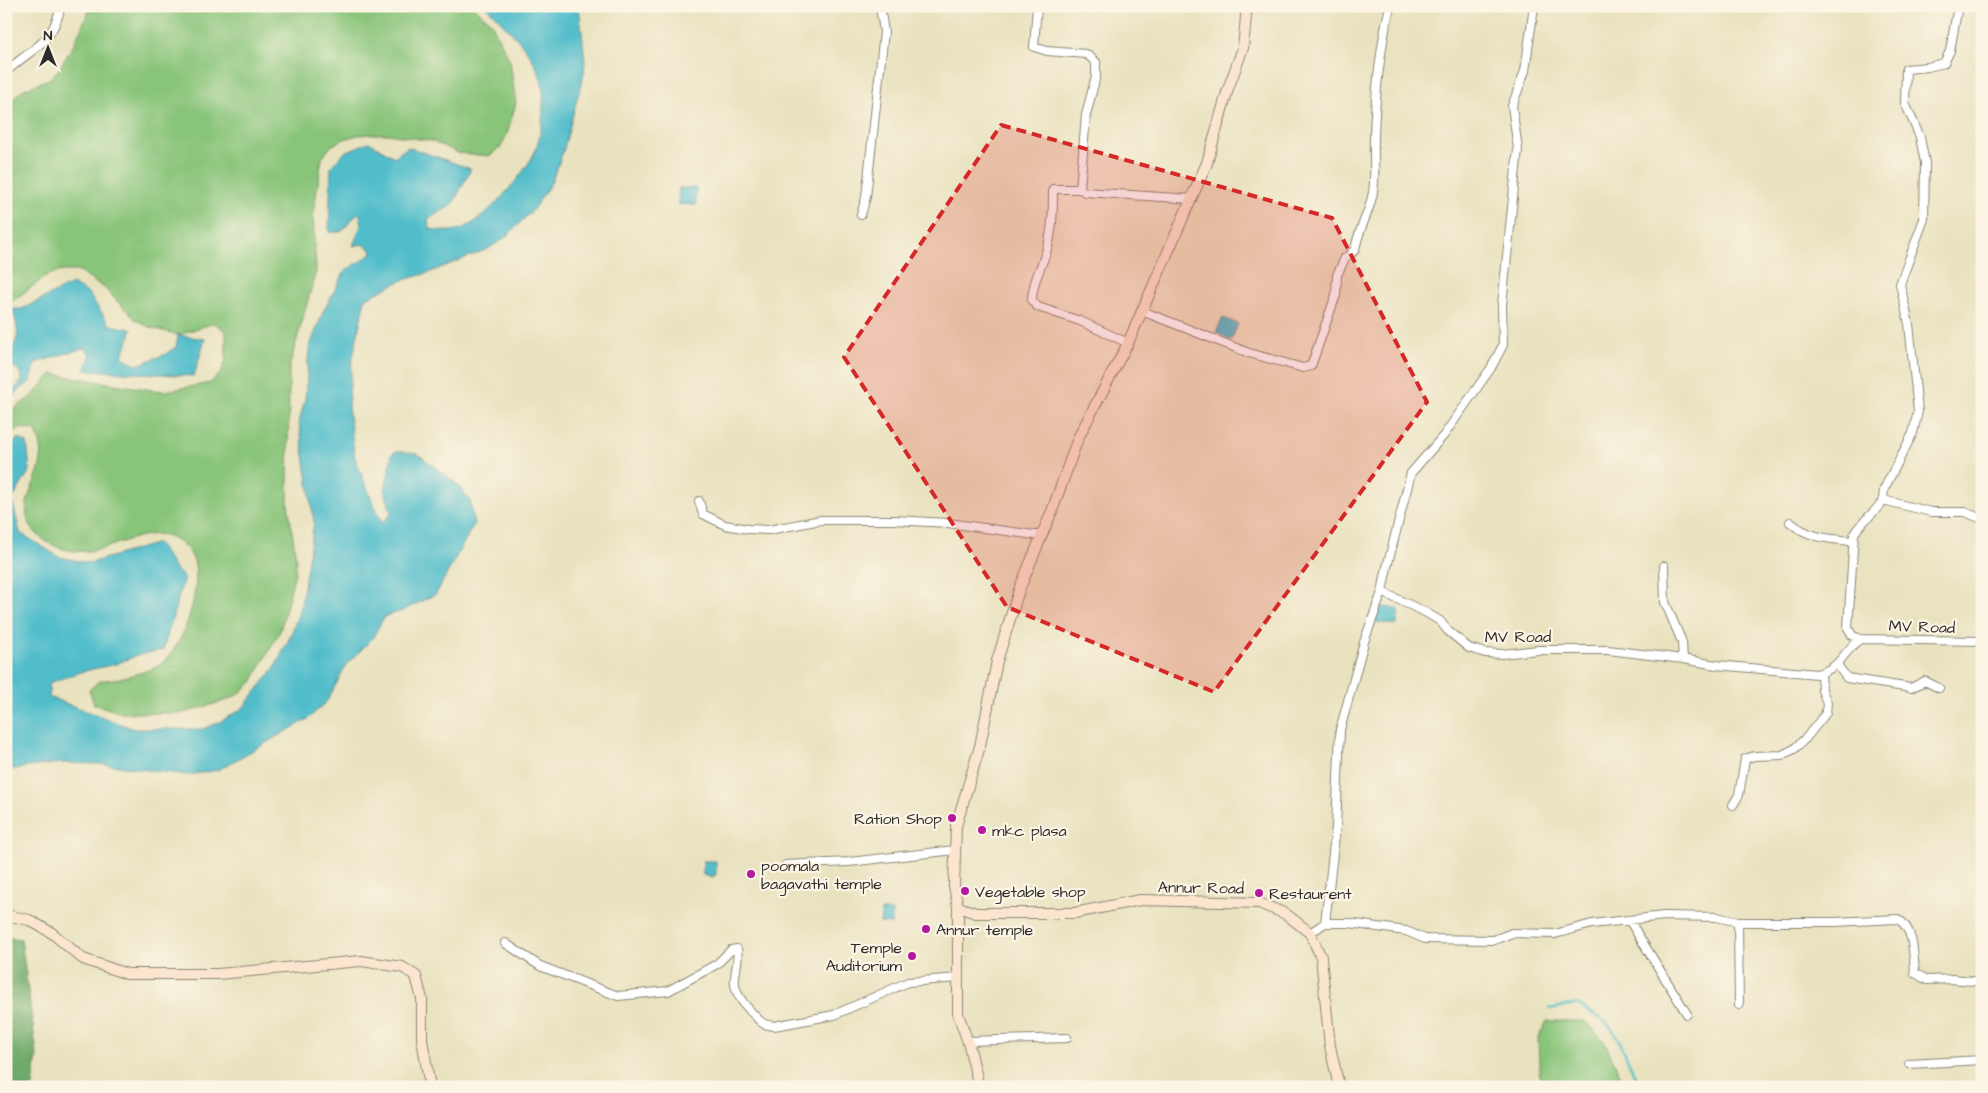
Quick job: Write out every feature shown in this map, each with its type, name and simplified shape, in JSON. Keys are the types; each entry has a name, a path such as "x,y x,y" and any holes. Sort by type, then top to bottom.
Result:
{"main road":[{"path":"979,1087 968,1041 958,1014 958,907 954,886 956,826 980,746 997,661 1019,590 1042,536 1078,438 1128,343 1207,163 1228,88 1243,48 1247,6"},
{"name":"Annur Road","path":"958,907 976,913 1075,913 1140,900 1259,903 1286,914 1310,933 1321,957 1328,1030 1339,1087"},
{"path":"6,914 37,924 52,933 83,959 128,974 218,974 361,961 402,967 416,976 422,999 422,1039 430,1087"}],"street":[{"path":"6,72 45,41 57,23 61,6"},
{"path":"861,216 866,197 884,32 880,6"},
{"path":"1037,6 1034,47 1047,51 1086,54 1096,62 1096,76 1086,115 1080,189"},
{"path":"1142,311 1249,353 1303,368 1311,366 1336,295 1338,275 1345,258 1355,250 1357,234 1370,208 1374,191 1374,138 1385,27 1390,6"},
{"path":"1325,923 1336,818 1340,730 1364,642 1382,592 1386,567 1411,473 1444,435 1490,368 1503,345 1502,305 1518,149 1512,106 1525,71 1534,6"},
{"path":"1733,804 1739,795 1745,760 1754,756 1782,755 1794,749 1826,713 1826,698 1822,690 1821,673 1837,665 1860,639 1852,635 1848,628 1854,534 1859,525 1878,509 1883,500 1884,489 1913,434 1918,411 1909,324 1900,284 1924,219 1925,163 1920,137 1904,103 1906,69 1944,63 1950,51 1958,6"},
{"path":"1128,343 1094,327 1038,308 1032,301 1032,288 1047,250 1052,229 1053,190 1080,189 1085,192 1192,199"},
{"path":"1883,500 1931,512 1965,512 1982,519"},
{"path":"699,501 703,514 725,525 748,529 769,530 821,520 894,520 948,523 1042,536"},
{"path":"1790,522 1801,532 1853,541"},
{"path":"1664,566 1665,602 1682,642 1683,658"},
{"name":"MV Road","path":"1382,592 1440,621 1448,632 1469,648 1485,653 1502,654 1538,650 1608,650 1683,658 1716,665 1821,673"},
{"name":"MV Road","path":"1860,639 1982,641"},
{"path":"1837,665 1847,678 1910,688 1925,681 1938,688"},
{"path":"786,864 849,862 955,850"},
{"path":"1310,933 1325,923 1349,923 1406,931 1425,939 1494,940 1512,933 1555,934 1592,924 1664,916 1717,917 1738,922 1834,922 1898,919 1906,924 1912,940 1915,973 1927,980 1952,979 1982,982"},
{"path":"1628,920 1687,1014"},
{"path":"1738,922 1739,1004"},
{"path":"505,943 540,966 618,996 668,991 717,964 731,950 737,949 738,965 735,988 760,1021 774,1026 834,1015 908,982 958,978"},
{"path":"968,1041 1066,1038"},
{"path":"1910,1064 1982,1060"}],"highlighted area":[{"path":"1001,125 1332,218 1427,402 1214,692 1007,607 844,357"}],"green space":[{"path":"91,6 472,6 491,22 510,61 516,103 501,147 489,156 458,153 432,141 388,134 372,134 344,139 331,146 322,158 313,215 316,271 289,368 288,504 296,558 295,573 280,631 252,682 240,693 228,700 183,713 122,713 94,704 89,690 103,680 116,679 146,671 166,660 182,636 192,607 196,577 194,560 191,555 184,546 164,535 141,536 88,551 72,551 50,544 38,535 29,522 26,510 41,459 41,445 35,430 20,428 6,435 6,415 32,396 52,374 166,391 210,383 221,373 226,360 226,331 214,323 178,335 149,327 136,320 103,287 77,271 62,271 48,275 6,306 6,107 22,90 49,79 59,69 74,44"},
{"path":"6,937 21,939 37,1055 33,1087 6,1087"},
{"path":"1547,1021 1585,1021 1604,1041 1626,1087 1540,1087 1538,1038"}],"water":[{"path":"486,6 579,6 585,60 584,73 563,152 551,183 532,211 506,237 488,249 428,273 400,281 365,299 352,362 348,407 355,458 377,513 383,523 391,513 385,490 392,454 397,451 418,454 458,485 470,501 474,524 436,594 402,611 384,617 372,639 347,664 327,701 308,719 218,770 188,775 102,764 59,763 6,770 6,452 18,438 27,443 30,470 12,500 20,533 59,557 90,563 158,543 173,566 184,578 163,650 138,655 116,664 84,671 49,683 49,697 134,729 202,729 218,723 242,709 274,669 291,635 301,605 314,522 299,422 305,399 309,348 324,310 345,271 372,254 371,249 363,244 353,246 362,223 359,212 341,232 329,232 331,167 345,152 369,142 394,157 408,147 471,169 452,205 428,219 429,228 438,231 462,229 475,222 495,204 515,182 535,151 542,121 543,90 536,66 522,44"},
{"path":"679,188 696,188 696,205 678,204"},
{"path":"72,284 88,293 110,325 132,329 122,357 137,365 164,355 176,347 178,335 205,339 194,376 85,370 91,354 84,348 35,363 31,381 6,401 6,393 17,387 22,380 19,370 6,363 17,337 17,325 12,309 22,309"},
{"path":"1223,318 1238,324 1231,341 1216,332"},
{"path":"1377,606 1399,609 1397,625 1374,622"},
{"path":"703,861 716,861 716,875 713,875 713,878 703,875"},
{"path":"881,911 892,911 892,924 880,923"}],"waterway":[{"path":"1549,1009 1577,1004 1604,1021 1616,1034 1641,1087"}],"place":[{"name":"Ration Shop","path":"952,818"},
{"name":"mkc plasa","path":"982,830"},
{"name":"poomala bagavathi temple","path":"751,874"},
{"name":"Vegetable shop","path":"965,891"},
{"name":"Restaurent","path":"1259,893"},
{"name":"Annur temple","path":"926,929"},
{"name":"Temple Auditorium","path":"912,956"}]}
